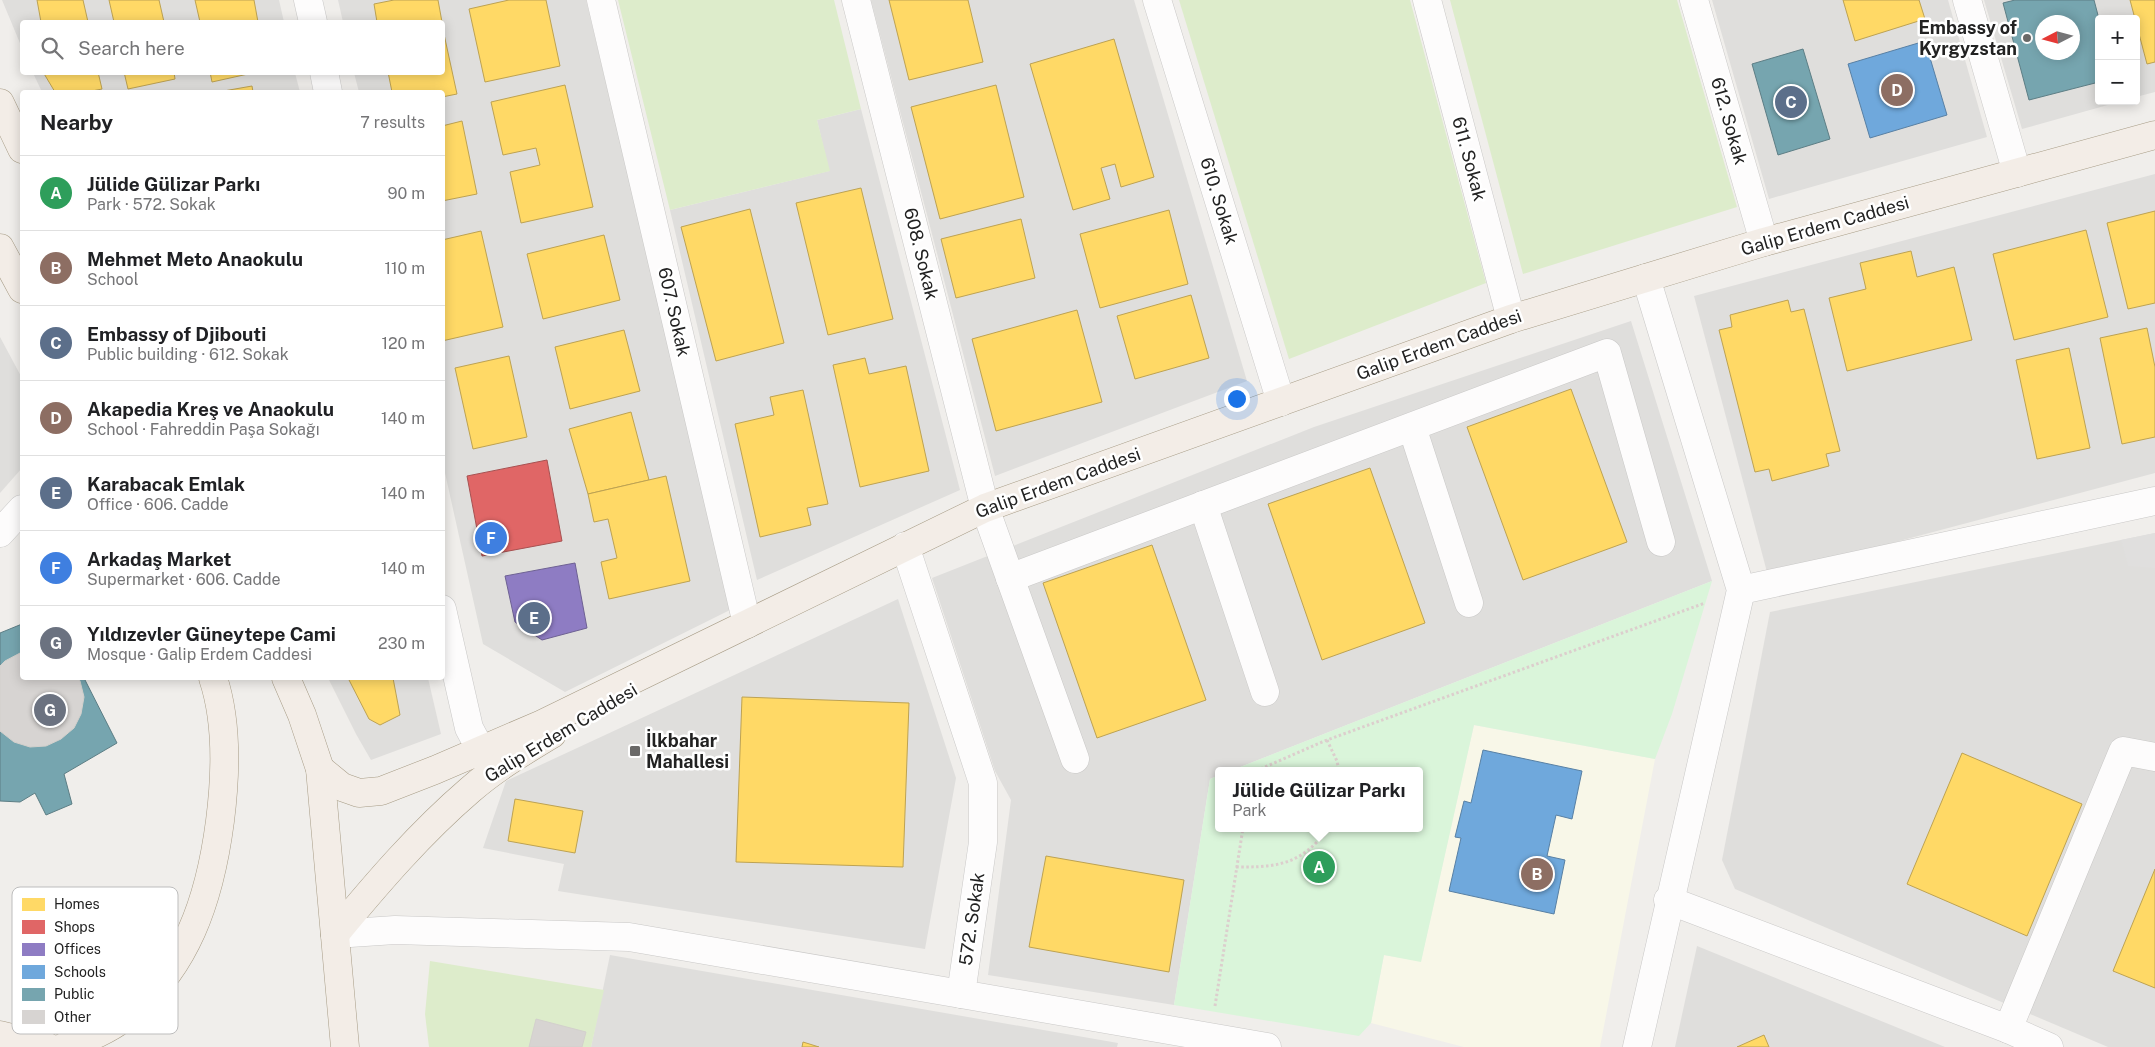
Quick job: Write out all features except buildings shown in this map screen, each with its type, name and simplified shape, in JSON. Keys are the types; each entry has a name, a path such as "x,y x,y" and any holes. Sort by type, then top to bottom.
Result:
{"main road":[{"path":"0,103 20,144"},
{"name":"Galip Erdem Caddesi","path":"320,769 342,787 359,793 381,791 487,761 551,734 747,624 985,508 1511,319 1764,242 2155,135"},
{"path":"0,248 20,285"},
{"path":"178,959 190,939 199,917 211,878 224,794 225,753 223,727 213,680"},
{"path":"287,680 302,715 320,769 345,1047"},
{"name":"Galip Erdem Caddesi","path":"335,934 392,865 470,789 487,761"},
{"path":"64,1047 94,1034"},
{"path":"0,1035 48,1047"}],"street":[{"path":"308,0 313,20"},
{"name":"607. Sokak","path":"602,0 747,624"},
{"name":"608. Sokak","path":"856,0 985,508 1075,759"},
{"name":"610. Sokak","path":"1157,0 1281,402"},
{"name":"611. Sokak","path":"1427,0 1511,319"},
{"name":"612. Sokak","path":"1694,0 1764,242"},
{"path":"1967,0 2017,173"},
{"path":"325,75 328,90"},
{"path":"1636,1047 1740,590 1646,278"},
{"path":"1010,578 1607,353 1662,542"},
{"path":"1412,427 1469,603"},
{"path":"1740,590 2155,501"},
{"path":"1202,505 1265,692"},
{"path":"0,533 20,511"},
{"name":"572. Sokak","path":"905,546 983,783 983,842 961,994"},
{"path":"445,622 469,728 487,761"},
{"path":"2008,1029 2123,751 2155,757"},
{"path":"1668,900 2008,1029 2049,1047"},
{"path":"335,934 395,930 629,937 1267,1047"}],"path":[{"path":"1265,767 1327,740 1740,590"},
{"path":"1327,740 1338,767"},
{"path":"1210,1036 1242,832"},
{"path":"1236,867 1261,867 1288,863 1310,849 1325,832"}],"shaded area":[{"path":"2,0 279,0 284,20 20,20 20,43"},
{"path":"338,0 586,0 732,609 565,692 483,644 445,473 445,90 358,90 355,75 445,75 445,20 343,20"},
{"path":"871,0 1134,0 1247,381 995,476"},
{"path":"1712,0 1948,0 1987,137 1769,199"},
{"path":"1984,0 2155,0 2155,92 2140,96 2140,15 2095,15 2095,105 2108,105 2022,129"},
{"path":"34,75 296,75 299,90 41,90"},
{"path":"861,109 960,490 757,580 670,210 829,171 817,120"},
{"path":"2155,174 2155,473 1768,576 1694,296"},
{"path":"1631,321 1712,581 1240,767 1215,767 1215,777 1210,779 1174,1005 988,975 1011,800 995,771 932,578 1314,427"},
{"path":"0,337 20,374 20,470 0,493"},
{"path":"2155,533 2155,1047 2108,1047 1735,889 1722,860 1770,612"},
{"path":"2155,533 2155,568 2128,566 2121,540"},
{"path":"898,599 956,778 925,949 558,891 564,864 483,848 506,781"},
{"path":"329,680 428,680 441,734 371,760"},
{"path":"1474,725 1655,759 1600,1047 1464,1047 1371,1023 1384,955 1421,961"},
{"path":"1697,946 1945,1047 1675,1047"},
{"path":"610,955 1118,1043 1117,1047 591,1047"}],"green space":[{"path":"618,0 834,0 861,109 817,120 830,171 670,210"},
{"path":"1179,0 1410,0 1486,283 1289,359"},
{"path":"1450,0 1677,0 1737,207 1523,274"},
{"path":"1712,581 1672,714 1655,759 1474,725 1421,962 1384,955 1371,1023 1359,1036 1174,1005 1210,779 1215,777 1215,832 1423,832 1423,767 1240,767"},
{"path":"430,961 604,990 591,1047 429,1047 425,1014"}],"place":[{"name":"Embassy of Kyrgyzstan","path":"2027,38"},
{"name":"Akapedia Kreş ve Anaokulu","path":"1897,90"},
{"name":"Embassy of Djibouti","path":"1791,102"},
{"name":"Arkadaş Market","path":"491,538"},
{"name":"Karabacak Emlak","path":"534,618"},
{"name":"Yıldızevler Güneytepe Cami","path":"50,710"},
{"name":"İlkbahar Mahallesi","path":"635,751"},
{"name":"Jülide Gülizar Parkı","path":"1319,867"},
{"name":"Mehmet Meto Anaokulu","path":"1537,874"}]}
